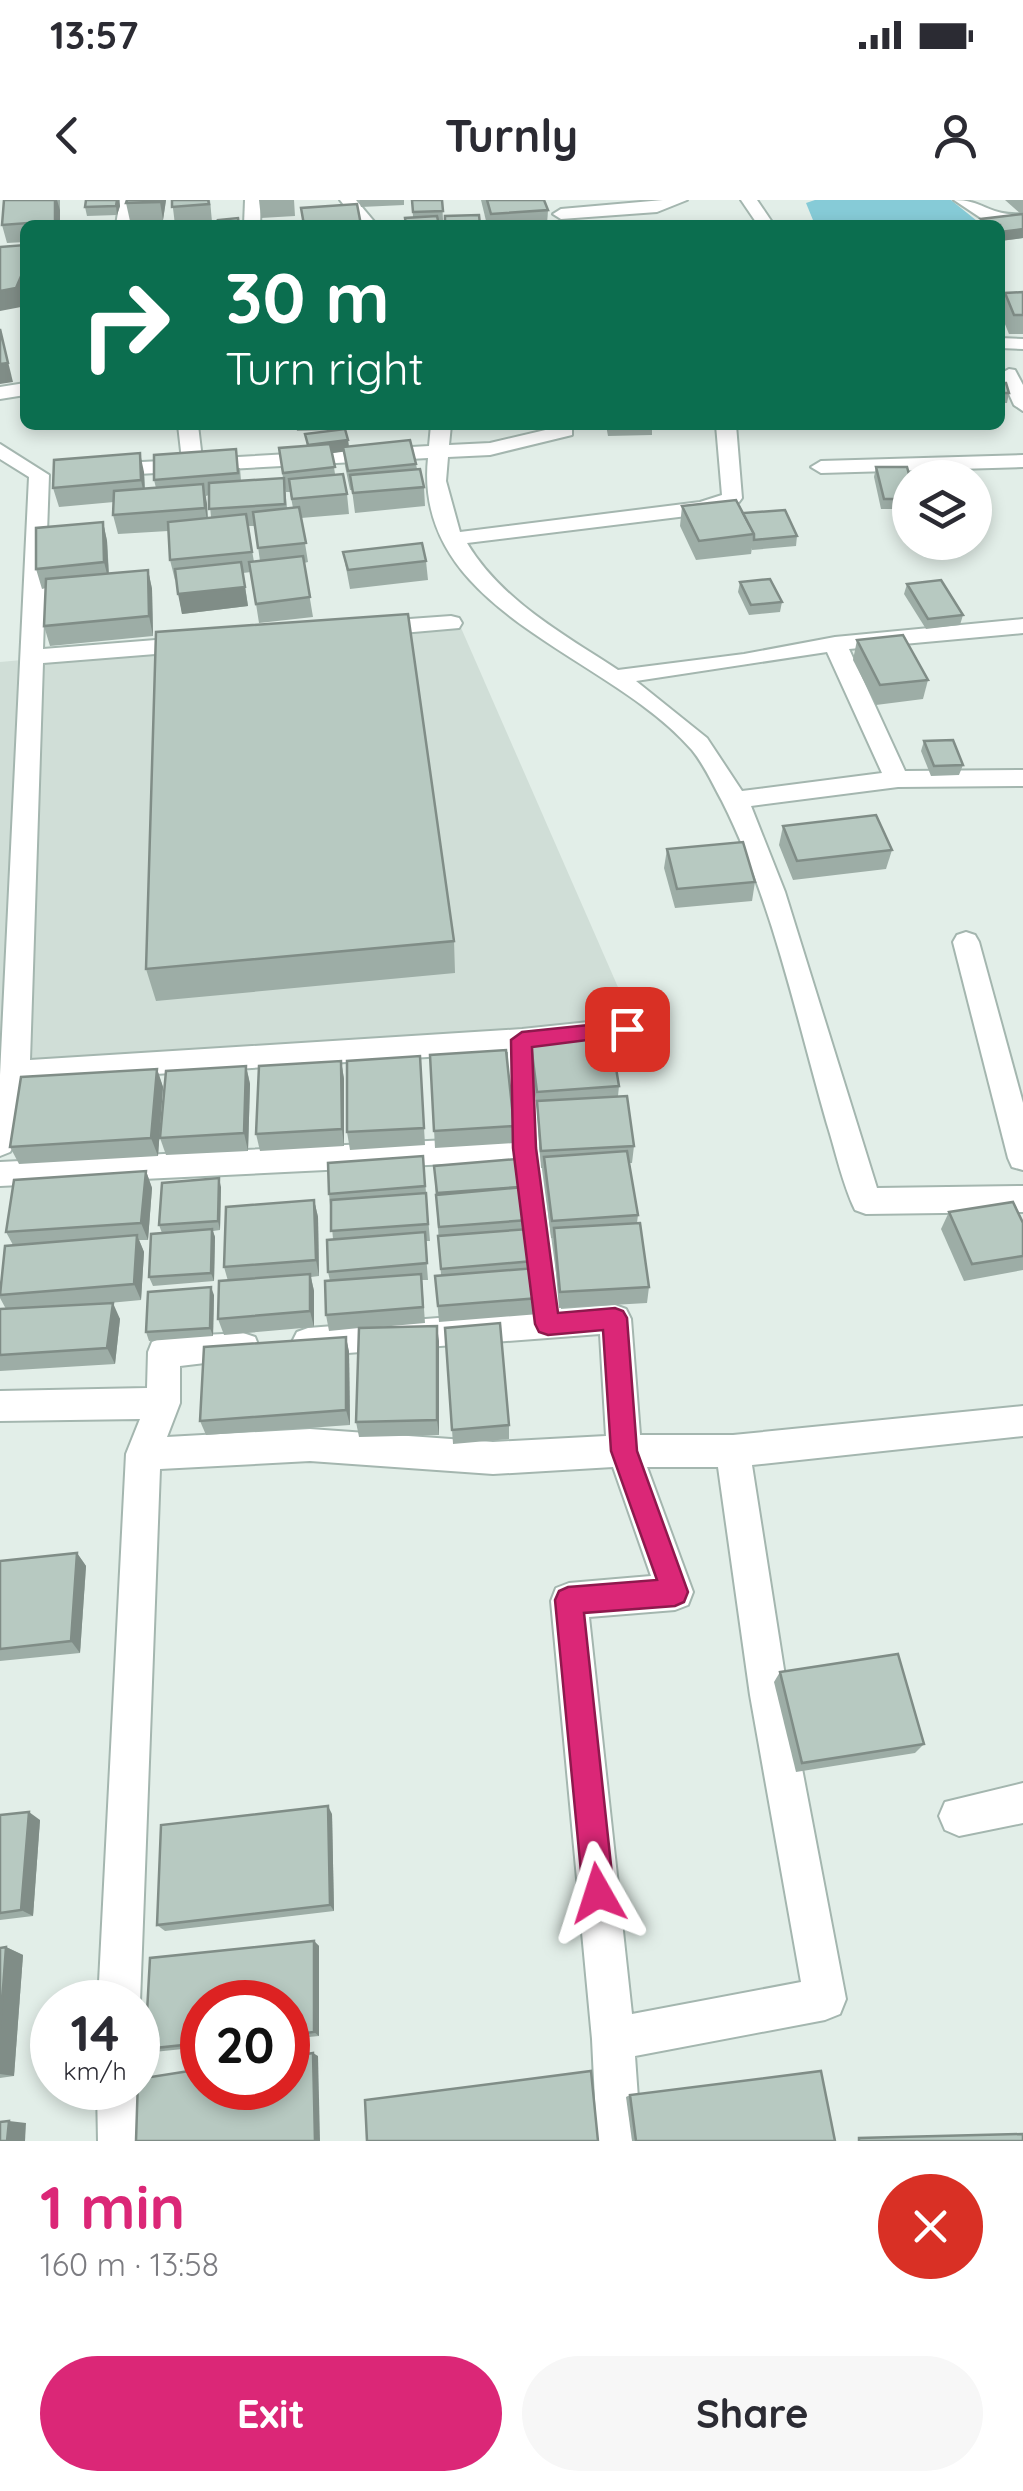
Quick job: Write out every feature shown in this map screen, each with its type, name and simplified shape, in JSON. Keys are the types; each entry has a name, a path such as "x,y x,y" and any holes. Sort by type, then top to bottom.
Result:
{"street":[{"path":"348,200 366,220"},
{"path":"560,213 657,207 680,200"},
{"path":"962,200 993,220"},
{"path":"656,220 657,207"},
{"path":"1005,375 1023,405"},
{"path":"189,430 193,466"},
{"path":"87,471 193,466 438,437 490,449 564,430"},
{"path":"450,539 703,508 732,498 726,430"},
{"path":"438,437 437,502 450,539 497,599 614,676 701,746 733,800 768,878 866,1201 1023,1199"},
{"path":"0,450 46,474 32,657 14,1072 0,1144"},
{"path":"821,468 1023,461"},
{"path":"352,631 451,622"},
{"path":"614,676 744,661 835,644 1021,629"},
{"path":"32,657 155,657 215,642"},
{"path":"835,644 880,750 898,779"},
{"path":"733,800 898,779 1023,778"},
{"path":"966,942 1023,1158"},
{"path":"14,1072 522,1040 627,1029"},
{"path":"522,1040 524,1148 548,1324"},
{"path":"0,1174 524,1148"},
{"path":"120,1980 143,1454 163,1403 164,1352 615,1318 624,1451 675,1592 568,1600 613,2040 619,2141"},
{"path":"0,1406 163,1403"},
{"path":"143,1454 310,1444 493,1458 624,1451 733,1451 1023,1420"},
{"path":"613,2040 826,1999 769,1695 733,1451"},
{"path":"959,1816 1023,1803"},
{"path":"119,2110 120,2141"}],"shaded area":[{"path":"458,621 635,1026 0,1072 0,662"}],"water":[{"path":"951,200 976,220 813,220 806,203"}],"building":[{"path":"4,200 55,200 55,220 20,220 20,224 2,225"},
{"path":"86,200 117,200 116,206 85,207"},
{"path":"160,200 160,202 126,203"},
{"path":"172,200 208,200 209,204 172,207"},
{"path":"412,200 442,200 443,211 413,212"},
{"path":"487,200 544,200 548,210 491,214"},
{"path":"357,204 360,220 303,220 301,208"},
{"path":"1023,214 1023,229 1005,231 1005,220 981,219"},
{"path":"479,215 480,220 445,220 445,216"},
{"path":"437,216 438,220 405,220"},
{"path":"20,245 20,279 16,288 0,291 0,247"},
{"path":"1023,292 1023,315 1014,315 1005,293"},
{"path":"0,329 8,363 0,364"},
{"path":"345,430 348,440 308,445 305,434"},
{"path":"410,440 416,464 348,471 343,447"},
{"path":"330,444 335,467 283,473 279,448"},
{"path":"236,449 238,473 154,480 154,455"},
{"path":"140,453 141,480 53,488 54,460"},
{"path":"876,467 892,467 892,499 884,499"},
{"path":"420,469 424,487 353,493 350,475"},
{"path":"343,474 347,494 292,499 289,479"},
{"path":"284,478 285,504 209,509 209,483"},
{"path":"203,484 205,508 113,515 114,491"},
{"path":"736,500 754,534 699,541 682,506"},
{"path":"299,507 306,543 258,548 253,512"},
{"path":"785,510 797,536 754,540 743,513"},
{"path":"246,514 252,552 170,560 168,522"},
{"path":"103,522 104,562 36,569 36,528"},
{"path":"422,543 426,561 348,570 343,552"},
{"path":"303,556 310,597 256,604 249,562"},
{"path":"241,562 245,587 178,594 175,569"},
{"path":"148,570 149,616 44,626 46,579"},
{"path":"770,579 782,602 751,605 740,582"},
{"path":"941,580 963,615 928,619 907,584"},
{"path":"408,614 454,941 146,969 156,632"},
{"path":"903,635 928,680 880,685 857,640"},
{"path":"953,740 963,765 934,766 924,741"},
{"path":"876,815 892,850 797,861 783,826"},
{"path":"743,842 755,882 677,889 667,849"},
{"path":"610,1032 619,1086 537,1092 530,1037"},
{"path":"506,1050 514,1126 434,1131 430,1055"},
{"path":"420,1056 424,1128 347,1132 347,1061"},
{"path":"341,1061 342,1129 256,1134 259,1066"},
{"path":"246,1066 244,1133 160,1138 166,1071"},
{"path":"157,1069 151,1138 10,1147 21,1077"},
{"path":"627,1096 634,1146 541,1151 537,1101"},
{"path":"627,1151 638,1215 552,1221 544,1157"},
{"path":"423,1156 425,1186 329,1194 328,1163"},
{"path":"517,1159 520,1187 437,1193 434,1166"},
{"path":"146,1171 141,1223 6,1232 14,1180"},
{"path":"219,1178 218,1221 159,1225 162,1183"},
{"path":"525,1187 528,1220 439,1227 436,1195"},
{"path":"426,1193 428,1224 331,1231 331,1200"},
{"path":"314,1200 316,1260 224,1267 226,1207"},
{"path":"1013,1202 1023,1223 1023,1256 972,1264 949,1212"},
{"path":"640,1223 649,1287 560,1292 554,1228"},
{"path":"212,1229 211,1273 149,1277 151,1234"},
{"path":"529,1229 533,1261 441,1269 438,1236"},
{"path":"425,1232 427,1263 328,1272 327,1240"},
{"path":"137,1235 134,1284 0,1295 5,1246"},
{"path":"536,1268 539,1298 438,1306 435,1276"},
{"path":"310,1274 310,1311 218,1319 219,1281"},
{"path":"421,1274 423,1307 326,1315 325,1281"},
{"path":"211,1287 210,1328 146,1332 148,1292"},
{"path":"113,1303 107,1348 0,1355 0,1309"},
{"path":"500,1323 509,1425 452,1430 445,1328"},
{"path":"437,1326 437,1420 356,1422 359,1328"},
{"path":"346,1337 346,1410 200,1421 204,1347"},
{"path":"77,1553 71,1641 0,1649 0,1561"},
{"path":"898,1654 924,1744 802,1763 780,1672"},
{"path":"328,1806 330,1905 157,1925 161,1825"},
{"path":"29,1812 21,1910 0,1913 0,1815"},
{"path":"314,1941 314,2032 310,2032 310,1980 180,1980 180,2045 160,2047 160,1980 149,1980 150,1958"},
{"path":"6,1947 0,2030 0,1948"},
{"path":"313,2053 315,2141 136,2141 137,2110 160,2110 160,2076 180,2072 180,2110 310,2110"},
{"path":"591,2071 598,2141 367,2141 365,2100"},
{"path":"821,2071 835,2141 636,2141 630,2095"},
{"path":"9,2121 7,2141 0,2141 0,2122"},
{"path":"1023,2134 1023,2141 859,2141 859,2138"}],"route":[{"path":"598,1893 568,1600 675,1592 624,1451 615,1318 548,1324 524,1148 522,1040 627,1029"}]}
